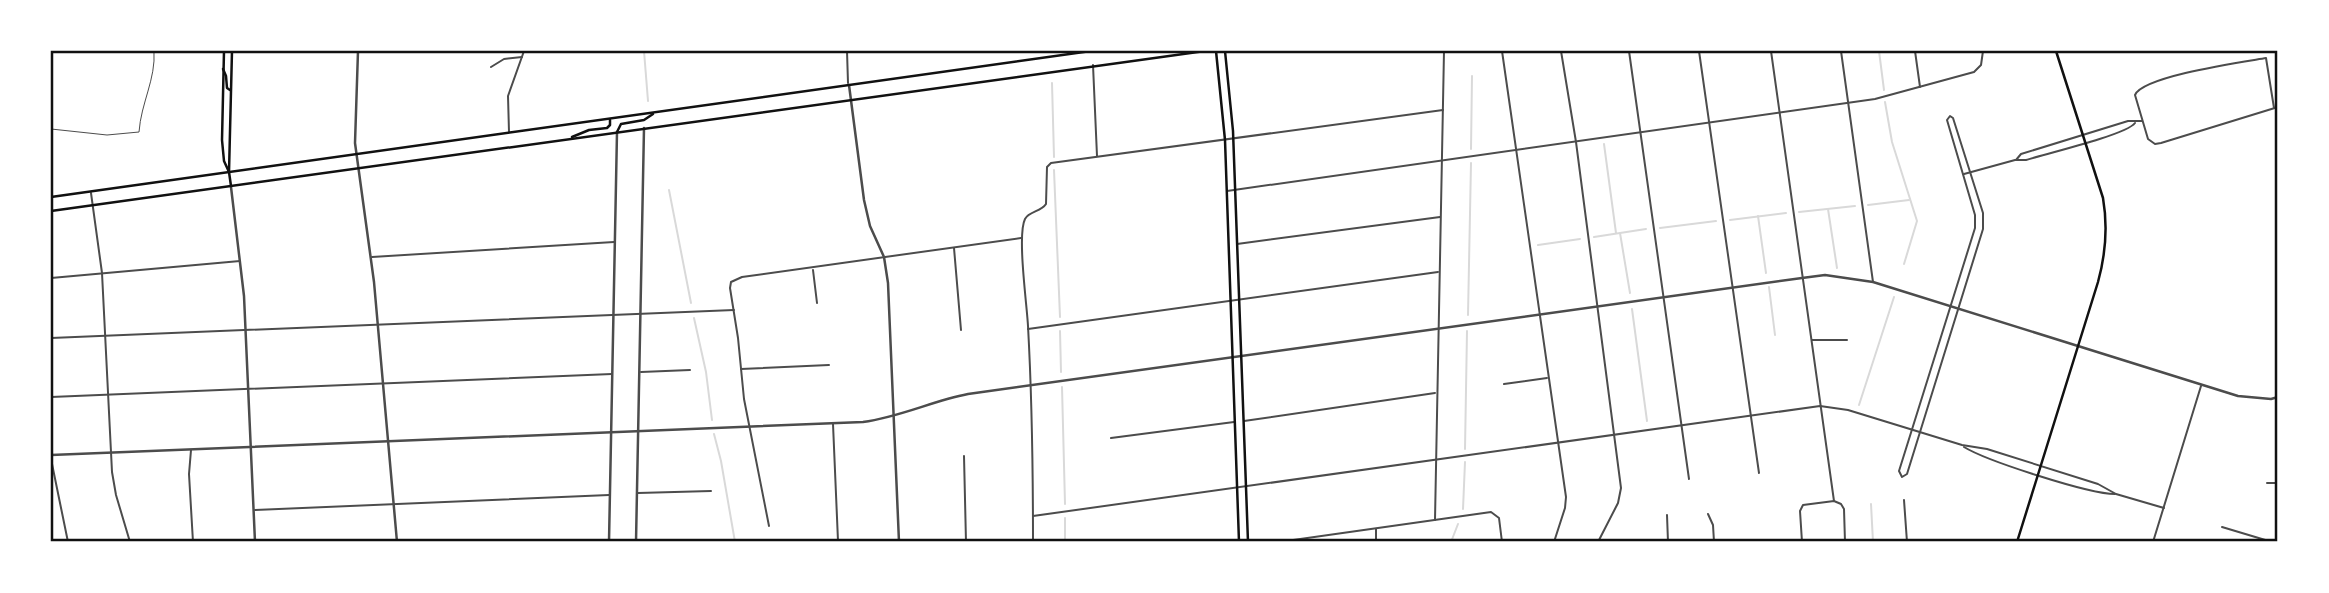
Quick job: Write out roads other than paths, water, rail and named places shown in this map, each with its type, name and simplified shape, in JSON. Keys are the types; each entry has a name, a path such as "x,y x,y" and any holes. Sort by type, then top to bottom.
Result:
{"main road":[{"path":"224,51 222,140 224,161 229,172"},
{"path":"231,187 229,172 232,51"},
{"path":"51,197 1091,51"},
{"path":"51,211 1205,51"},
{"path":"1216,51 1225,140 1239,542"},
{"path":"1226,51 1233,139 1248,542"},
{"path":"2017,542 2101,269 2106,238 2103,198 2056,51"},
{"path":"223,69 227,88 230,90"},
{"path":"617,132 621,124 644,120 656,112"},
{"path":"569,139 589,130 607,128 610,118"}],"street":[{"path":"358,51 356,154 370,257 397,542"},
{"path":"509,133 508,96 524,51"},
{"path":"847,51 850,99 864,200 870,226 884,257 888,283 899,542"},
{"path":"1436,520 1436,393 1444,51"},
{"path":"1502,51 1566,497 1554,542"},
{"path":"1561,51 1576,142 1620,496 1598,542"},
{"path":"1629,51 1689,479"},
{"path":"1699,51 1759,474"},
{"path":"1770,51 1834,502"},
{"path":"1841,51 1872,282"},
{"path":"1915,51 1920,87"},
{"path":"1227,191 1848,104 1976,70 1983,62 1983,51"},
{"path":"491,67 503,59 523,57"},
{"path":"2266,58 2276,107 2159,144 2148,140 2135,96 2140,88 2200,69 2266,58"},
{"path":"1093,65 1097,157"},
{"path":"1033,542 1028,329 1022,238 1024,219 1043,209 1046,204 1047,167 1051,163 1443,110"},
{"path":"1949,116 1953,118 1971,173 1983,221 1920,432 1906,474 1902,477 1899,471 1976,221 1947,120 1949,116"},
{"path":"2015,160 2021,154 2083,134 2128,121 2136,123"},
{"path":"1963,174 2015,160 2026,160 2130,128 2142,121"},
{"path":"636,542 644,128"},
{"path":"609,542 617,132"},
{"path":"231,187 241,261 246,330 255,542"},
{"path":"90,191 102,273 110,453 116,495 130,542"},
{"path":"1237,244 1441,216"},
{"path":"769,526 749,427 731,282 735,279 1022,238"},
{"path":"370,257 615,242"},
{"path":"954,247 961,331"},
{"path":"51,278 241,261"},
{"path":"812,268 817,303"},
{"path":"1028,329 1439,272"},
{"path":"68,542 51,457 863,422 894,417 948,398 1029,385 1663,295 1825,275 1872,282 2238,396 2271,399 2278,397"},
{"path":"51,338 734,310"},
{"path":"1811,340 1847,340"},
{"path":"740,369 829,365"},
{"path":"639,372 690,370"},
{"path":"51,397 612,374"},
{"path":"1504,384 1548,378"},
{"path":"2153,542 2202,385"},
{"path":"1244,421 1436,393"},
{"path":"1033,516 1820,406 1849,410 1962,446 2038,474 2096,492 2116,494 2164,508"},
{"path":"1111,438 1235,422"},
{"path":"833,423 838,541"},
{"path":"1962,446 1987,449 2098,484 2116,494"},
{"path":"191,450 189,474 193,542"},
{"path":"964,456 966,542"},
{"path":"2267,483 2278,483"},
{"path":"637,493 711,491"},
{"path":"254,510 610,495"},
{"path":"1905,500 1907,542"},
{"path":"1802,542 1802,506 1808,503 1834,502 1841,504 1843,509 1845,542"},
{"path":"1279,542 1485,513 1496,514 1502,542"},
{"path":"1708,514 1713,525 1714,542"},
{"path":"1667,515 1668,542"},
{"path":"2222,527 2272,542"},
{"path":"1376,529 1376,542"}],"lane":[{"path":"51,129 107,135 139,132 143,103 154,68 153,51"}],"waterway":[{"path":"644,51 648,101"},
{"path":"1879,51 1884,90"},
{"path":"1471,149 1472,76"},
{"path":"1052,83 1054,157"},
{"path":"1885,102 1892,142 1917,221 1904,264"},
{"path":"1604,144 1616,233"},
{"path":"1468,315 1471,163"},
{"path":"1054,170 1060,317"},
{"path":"669,190 691,303"},
{"path":"1868,205 1909,200"},
{"path":"1799,212 1855,206"},
{"path":"1828,209 1837,268"},
{"path":"1730,220 1786,213"},
{"path":"1758,216 1766,273"},
{"path":"1660,228 1716,221"},
{"path":"1594,237 1646,229"},
{"path":"1620,233 1630,293"},
{"path":"1538,245 1580,239"},
{"path":"1769,287 1775,335"},
{"path":"1859,405 1894,297"},
{"path":"1632,309 1647,421"},
{"path":"694,318 706,372 712,420"},
{"path":"1060,331 1061,372"},
{"path":"1465,449 1467,331"},
{"path":"1062,387 1065,504"},
{"path":"714,434 735,542"},
{"path":"1463,509 1465,462"},
{"path":"1871,504 1873,542"},
{"path":"1065,518 1065,542"},
{"path":"1451,542 1458,524"}]}
